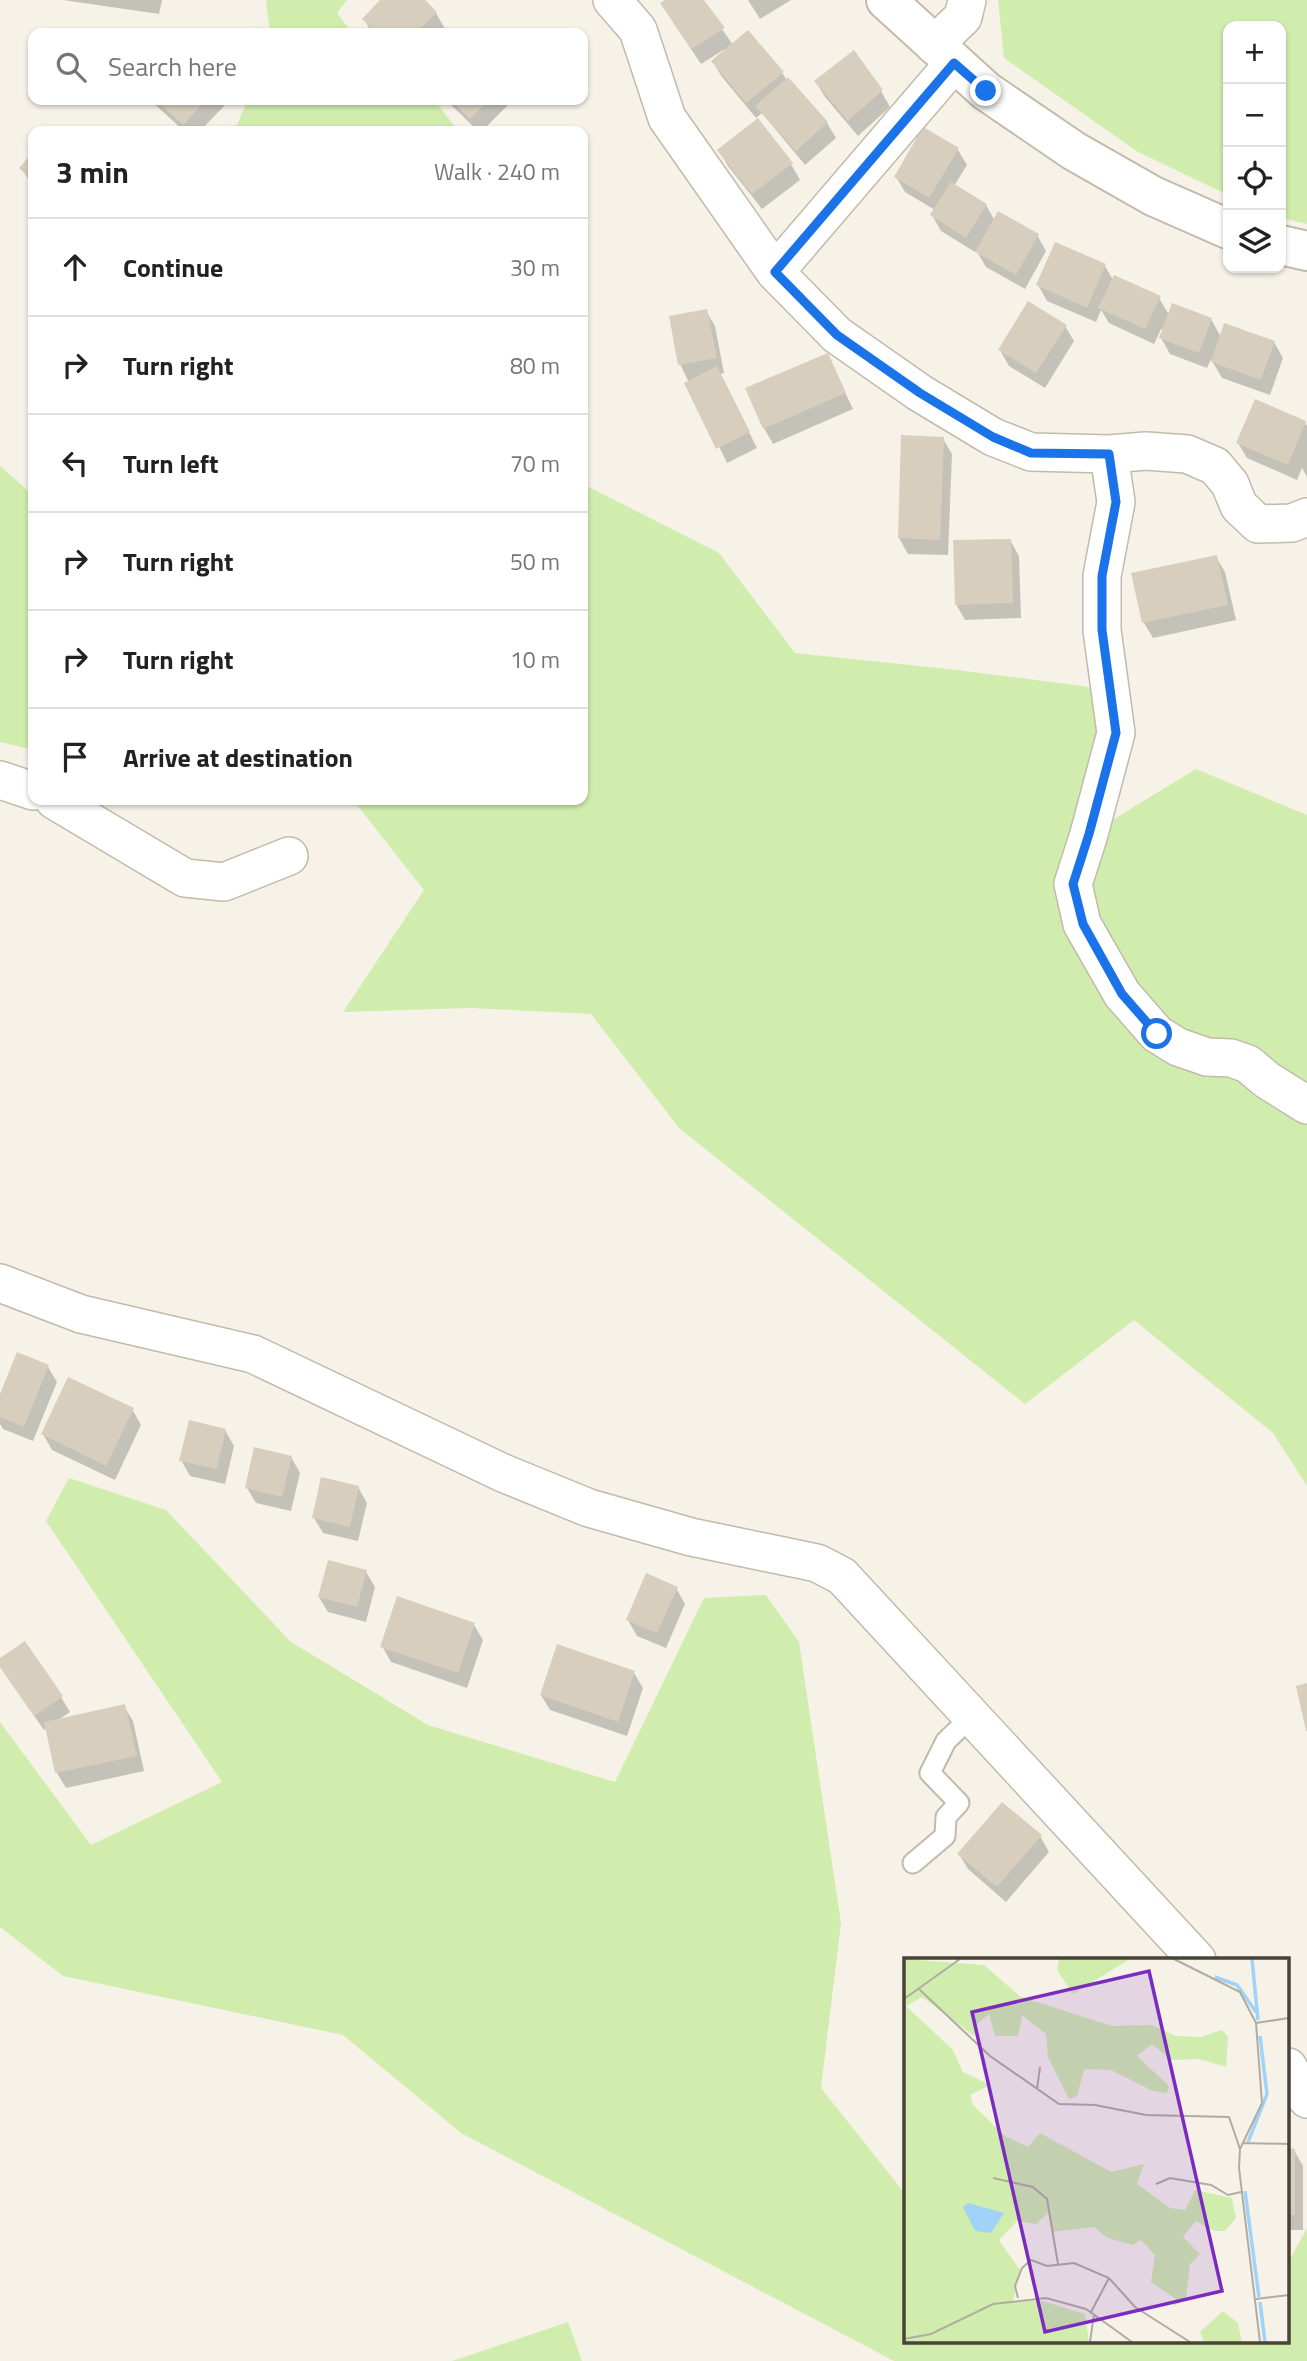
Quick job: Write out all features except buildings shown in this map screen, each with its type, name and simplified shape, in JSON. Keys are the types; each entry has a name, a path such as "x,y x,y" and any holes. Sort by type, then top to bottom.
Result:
{"street":[{"path":"612,0 638,30 667,118 775,272 837,335 920,393 993,437 1031,453 1109,454 1146,451 1187,454 1215,466 1230,484 1239,506 1258,524 1292,523 1307,517"},
{"path":"886,0 986,91 1074,151 1153,196 1223,227"},
{"path":"775,272 944,54 963,17 967,0"},
{"path":"1286,246 1307,251"},
{"path":"1109,454 1116,502 1102,576 1102,630 1116,733 1073,884 1083,924 1122,994 1157,1034 1178,1047 1208,1057 1231,1058 1248,1064 1267,1080 1307,1105"},
{"path":"0,780 28,789"},
{"path":"62,805 185,878 224,882 289,856"},
{"path":"0,1283 81,1314 253,1354 503,1473 589,1508 691,1537 817,1563 842,1576 1195,1958"},
{"path":"1290,2070 1307,2099"}],"lane":[{"path":"914,1863 945,1836 946,1817 959,1803 930,1773 946,1741 972,1716"}],"green space":[{"path":"266,0 347,0 337,13 348,28 269,28"},
{"path":"998,0 1307,0 1307,224 1286,219 1286,21 1223,21 1223,193 1138,152 1004,58"},
{"path":"246,105 437,105 454,126 236,126"},
{"path":"0,466 28,491 28,749 0,742"},
{"path":"588,487 719,553 795,653 1098,688 1096,830 1196,769 1307,815 1307,1486 1273,1433 1134,1320 1025,1404 679,1128 591,1014 471,1008 343,1012 424,890 357,805 588,805"},
{"path":"69,1478 166,1510 291,1642 428,1725 615,1782 704,1598 766,1595 799,1642 841,1923 821,2088 904,2192 904,2344 1290,2344 1290,2259 1307,2228 1307,2361 894,2361 461,2133 343,2035 63,1976 0,1927 0,1722 91,1845 222,1782 46,1521"},
{"path":"568,2322 582,2361 452,2361"}],"route":[{"path":"986,91 954,63 775,272 837,335 920,393 993,437 1031,453 1109,454 1116,502 1102,576 1102,630 1116,733 1073,884 1083,924 1122,994 1157,1034"}]}
